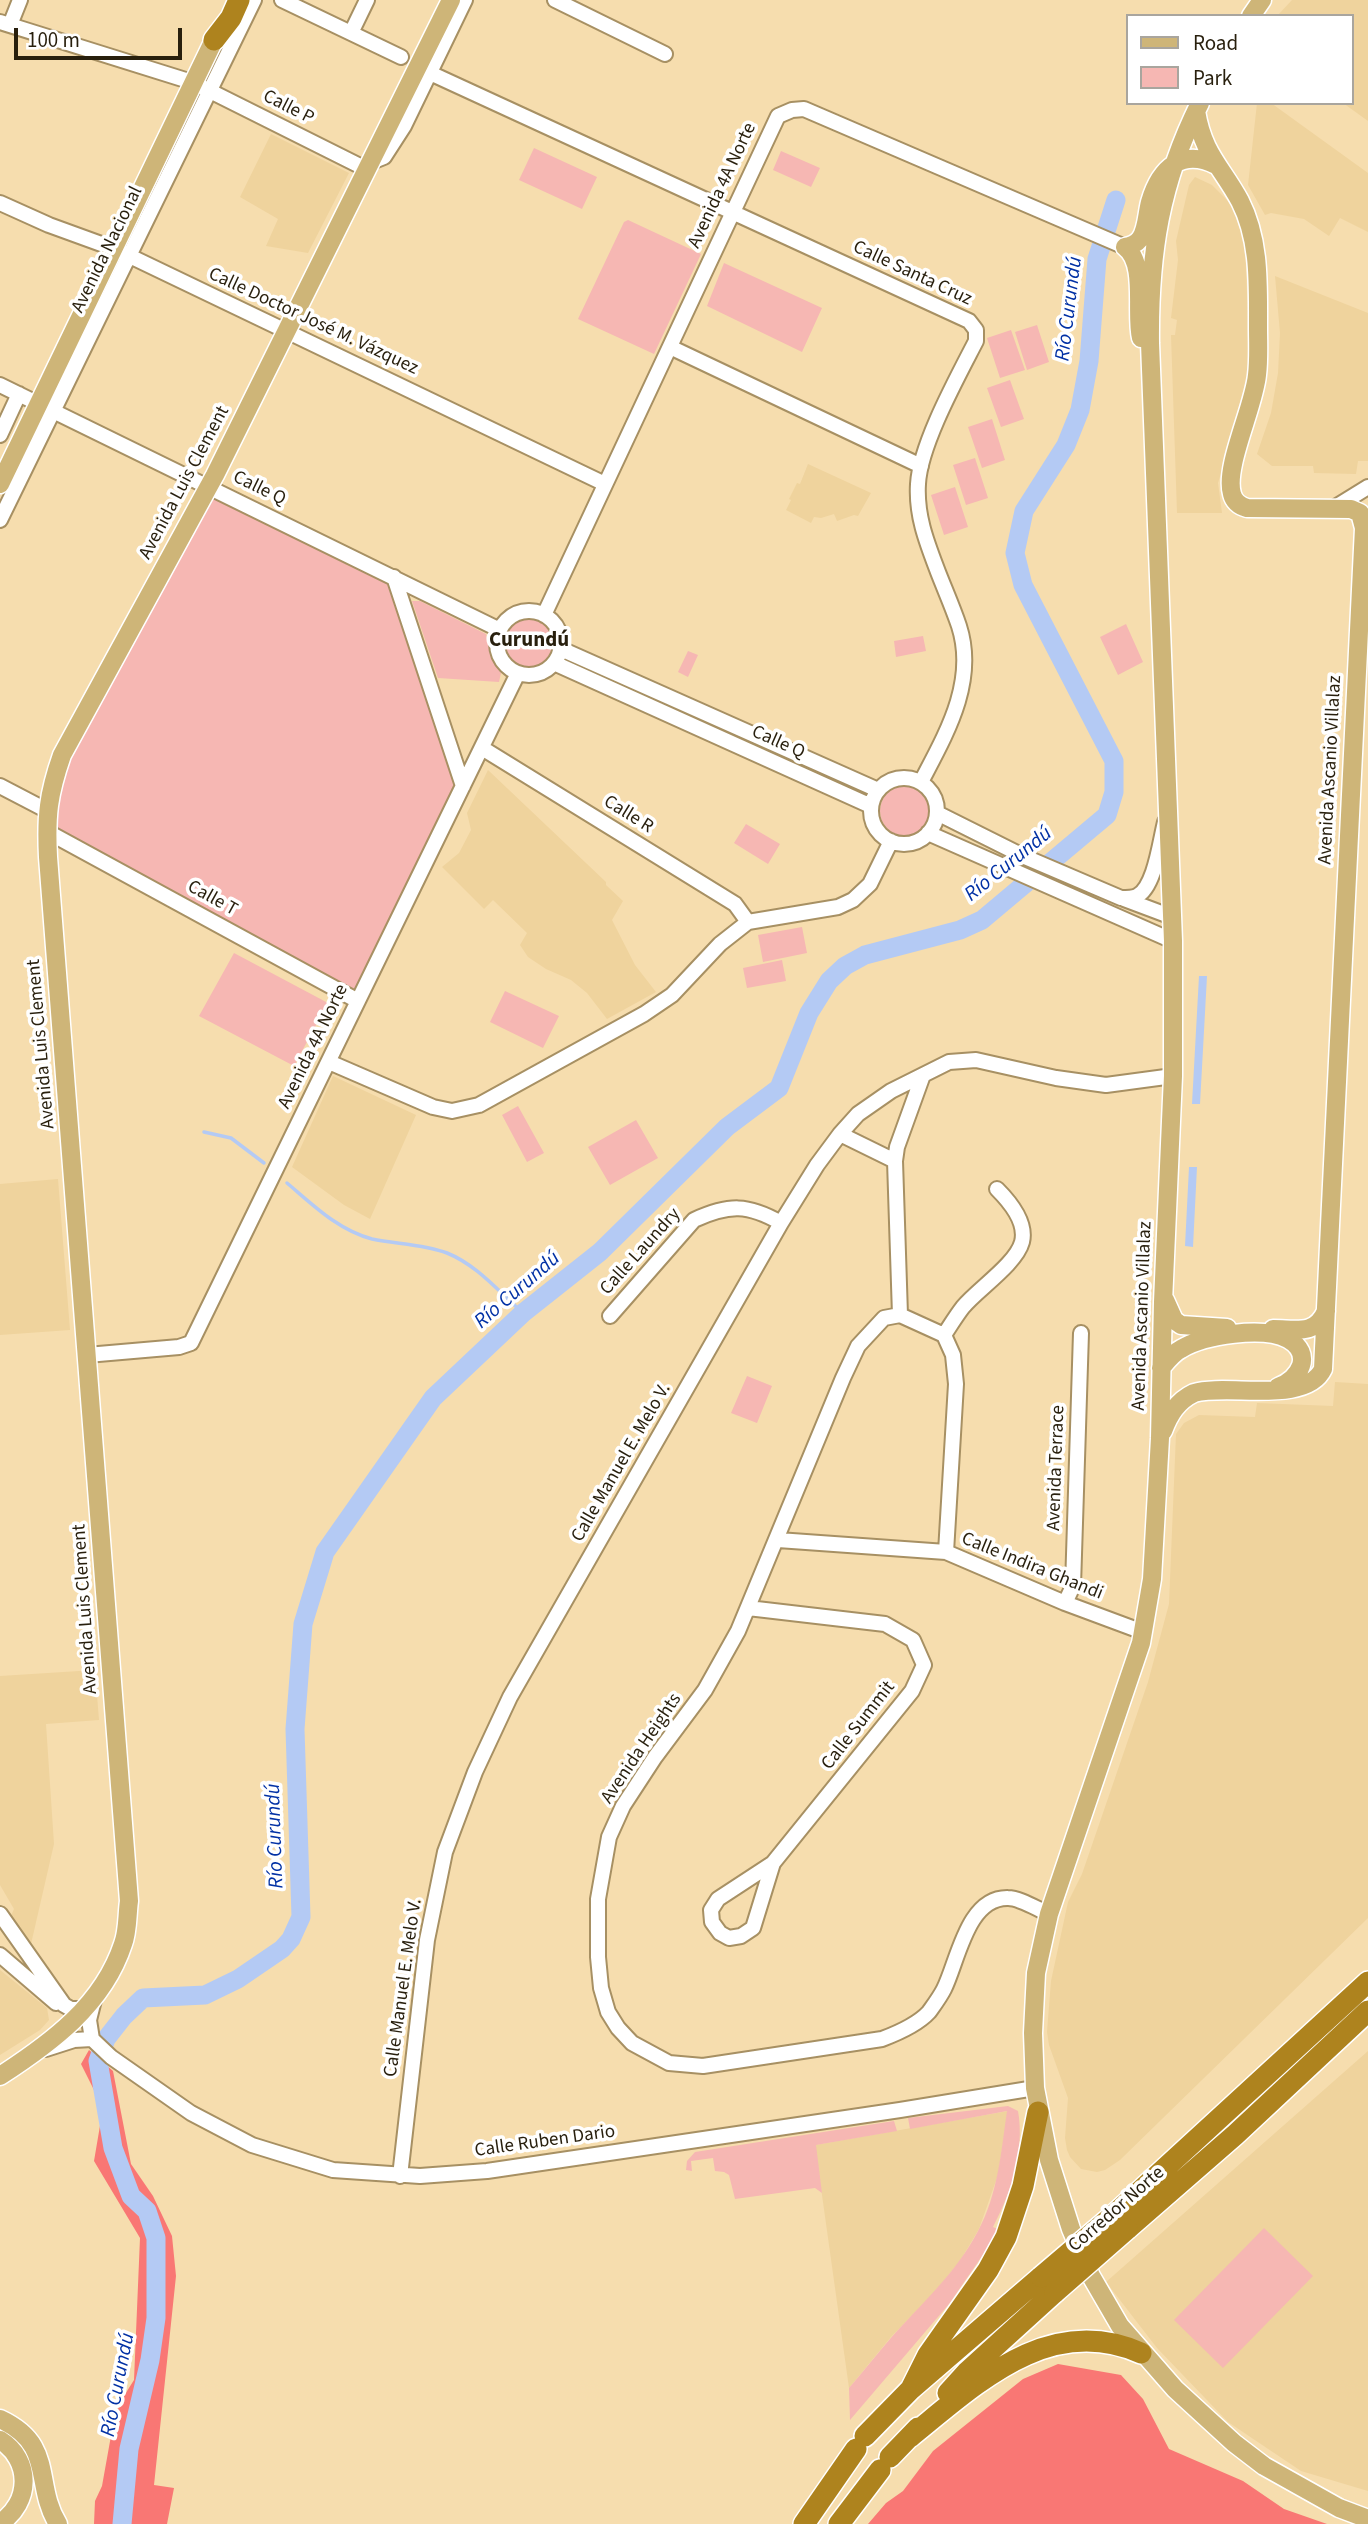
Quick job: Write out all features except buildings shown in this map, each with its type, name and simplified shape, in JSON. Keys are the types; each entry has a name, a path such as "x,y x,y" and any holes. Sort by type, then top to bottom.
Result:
{"highway":[{"path":"214,40 218,13 224,0"},
{"path":"214,40 239,0"},
{"name":"Corredor Norte","path":"804,2524 860,2443 911,2389 1048,2285 1121,2221 1368,1982"},
{"name":"Corredor Norte","path":"1121,2221 1244,2127 1368,2011"},
{"path":"911,2389 928,2355 1002,2248 1023,2186 1038,2112"},
{"name":"Corredor Norte","path":"839,2524 885,2463 1048,2285"},
{"path":"910,2437 988,2375 1012,2360 1032,2352 1087,2342 1120,2344 1141,2353"},
{"path":"792,2524 827,2489"}],"main road":[{"name":"Avenida Luis Clement","path":"0,2076 38,2052 90,2004 112,1969 124,1943 129,1901 46,831 46,810 51,786 62,755 209,486 452,0"},
{"name":"Avenida Nacional","path":"0,484 45,406 122,253 192,82 214,40"},
{"name":"Avenida Ascanio Villalaz","path":"1160,1438 1173,1410 1191,1394 1200,1391 1303,1387 1320,1376 1325,1361 1334,1114 1364,621 1364,520 1360,513 1351,509 1334,508 1247,508 1238,505 1233,498 1231,489 1234,466 1257,374 1254,240 1239,200 1203,142 1198,107"},
{"name":"Avenida Ascanio Villalaz","path":"1198,107 1172,167 1160,214 1150,316 1173,941 1173,1076 1160,1438 1152,1579 1143,1632 1049,1914 1036,1973 1033,2032 1035,2088 1053,2172 1071,2228 1091,2276 1120,2326 1175,2389 1264,2466 1326,2501 1368,2519"},
{"path":"1122,246 1139,240 1155,189 1172,167 1190,157 1216,165"},
{"path":"1122,246 1132,254 1137,264 1139,328 1151,369"},
{"path":"1163,1297 1176,1322 1192,1327 1308,1329 1319,1324 1326,1311"},
{"path":"1161,1368 1180,1349 1215,1337 1239,1334 1281,1336 1291,1341 1298,1349 1301,1368 1292,1380 1271,1390"},
{"path":"0,2419 16,2428 34,2447 42,2465 50,2508 58,2524"},
{"path":"0,2440 17,2456 23,2469 24,2487 16,2509 0,2523"}],"street":[{"path":"5,23 20,0"},
{"name":"Avenida Nacional","path":"122,253 210,89 254,0"},
{"path":"282,0 401,57"},
{"path":"351,33 367,0"},
{"path":"368,166 384,157 404,126 465,0"},
{"path":"555,0 665,54"},
{"name":"Calle P","path":"5,23 210,89 368,166"},
{"name":"Calle Santa Cruz","path":"430,73 969,321 976,330 976,341 923,456 918,484 921,527 960,628 964,648 963,678 957,710 921,782"},
{"name":"Avenida 4A Norte","path":"544,615 778,116 792,110 804,109 1122,246"},
{"name":"Calle Doctor José M. Vázquez","path":"0,203 122,253 606,484"},
{"path":"670,347 921,466"},
{"name":"Calle Q","path":"0,385 500,629"},
{"path":"0,435 19,394"},
{"name":"Avenida Nacional","path":"0,520 45,406"},
{"path":"1334,508 1368,487"},
{"path":"394,577 463,786"},
{"path":"519,612 544,615 557,628 561,649 554,663 539,673 518,673 505,664 499,653 497,640 500,629 519,612"},
{"name":"Calle Q","path":"561,649 878,790"},
{"name":"Calle Q","path":"554,663 871,806"},
{"name":"Avenida 4A Norte","path":"87,1355 179,1348 191,1343 518,673"},
{"name":"Calle R","path":"482,748 735,904 748,922"},
{"path":"894,779 921,782 932,792 937,813 928,833 911,843 891,841 883,837 873,823 871,806 878,790 894,779"},
{"path":"0,786 46,810"},
{"path":"1121,898 1135,897 1144,891 1153,874 1167,811"},
{"path":"937,813 1066,875 1172,917"},
{"name":"Calle T","path":"46,831 358,1000"},
{"path":"928,833 1173,941"},
{"path":"329,1062 433,1107 452,1111 479,1105 644,1014 676,992 720,944 748,922 838,906 853,900 870,884 891,841"},
{"name":"Calle Manuel E. Melo V.","path":"400,2176 427,1940 445,1852 475,1772 510,1697 817,1165 858,1114 891,1091 949,1062 976,1060 1106,1086 1173,1076"},
{"path":"923,1075 894,1161 900,1315 944,1335 953,1355 956,1384 946,1552"},
{"path":"840,1134 894,1161"},
{"path":"944,1335 962,1308 1013,1258 1022,1242 1021,1223 1009,1202 997,1189"},
{"name":"Calle Laundry","path":"610,1316 694,1220 713,1211 732,1207 761,1212 782,1223"},
{"name":"Avenida Heights","path":"900,1315 884,1318 858,1346 738,1631 705,1690 655,1757 623,1806 609,1837 598,1899 601,1989 608,2012 618,2028 632,2043 669,2063 703,2066 882,2039 904,2030 927,2014 943,1992 970,1924 990,1902 1009,1898 1049,1914"},
{"name":"Avenida Terrace","path":"1065,1603 1073,1586 1081,1333"},
{"name":"Calle Indira Ghandi","path":"778,1540 946,1552 1065,1603 1143,1632"},
{"name":"Calle Summit","path":"748,1608 884,1624 913,1640 924,1665 912,1691 773,1863"},
{"path":"773,1863 752,1928 741,1936 729,1938 720,1933 712,1922 711,1910 718,1899 773,1863"},
{"path":"0,1914 64,2005 71,2009 90,2004 89,2020 93,2040 62,2042 38,2052"},
{"path":"0,1955 52,1999 62,2011 64,2030"},
{"path":"17,1969 28,1964 29,1956"},
{"name":"Calle Ruben Dario","path":"93,2040 111,2057 191,2113 252,2145 333,2170 400,2176 487,2171 1035,2088"}],"shaded area":[{"path":"1292,0 1368,0 1368,121 1346,105 1354,105 1354,14 1279,14"},
{"path":"1257,105 1274,105 1368,173 1368,232 1340,218 1329,236 1304,219 1271,213 1265,215 1248,185"},
{"path":"271,134 349,173 308,253 266,246 278,219 240,197"},
{"path":"1195,177 1212,185 1232,205 1243,228 1245,244 1250,368 1218,483 1222,513 1177,513 1171,335 1175,335 1177,320 1171,318 1178,260 1176,241 1189,185"},
{"path":"1275,276 1368,313 1368,461 1358,461 1356,474 1314,473 1313,466 1272,466 1257,454 1271,413 1278,373 1280,333"},
{"path":"808,464 871,493 858,516 837,521 834,514 814,517 811,523 786,510"},
{"path":"488,770 623,901 612,920 635,965 656,992 607,1019 587,993 571,980 528,957 520,945 527,933 493,900 484,909 442,867 459,853 471,830 467,813"},
{"path":"333,1076 416,1115 370,1219 344,1205 292,1167"},
{"path":"58,1179 70,1330 0,1335 0,1184"},
{"path":"1335,1382 1368,1384 1368,1918 1120,2160 1097,2172 1081,2169 1067,2150 1065,2138 1068,2098 1049,2045 1047,2032 1051,1981 1068,1902 1082,1874 1148,1682 1169,1604 1176,1434 1184,1423 1199,1415 1255,1417 1257,1403 1333,1406"},
{"path":"95,1670 99,1720 46,1724 54,1844 31,1944 10,1918 14,1909 0,1885 0,1676"},
{"path":"0,1970 47,2008 49,2020 40,2030 0,2055"},
{"path":"89,2050 113,2071 131,2164 153,2196 172,2236 176,2276 154,2485 174,2488 167,2524 94,2524 95,2501 102,2486 114,2419 134,2380 140,2238 94,2161 103,2108 81,2064"},
{"path":"1368,2051 1368,2491 1301,2471 1228,2422 1157,2348 1106,2282"},
{"path":"1008,2111 998,2175 979,2229 960,2261 935,2292 891,2337 849,2388 815,2145"},
{"path":"1058,2364 1121,2375 1143,2399 1169,2449 1243,2481 1284,2509 1327,2524 868,2524 886,2503 903,2491 933,2451 1023,2379"}],"green space":[{"path":"534,148 597,177 582,209 519,180"},
{"path":"781,151 820,168 811,187 773,170"},
{"path":"628,220 701,254 654,354 578,319 624,222"},
{"path":"724,263 822,308 802,352 707,306"},
{"path":"1037,325 1049,362 1027,370 1015,332"},
{"path":"1011,330 1025,370 1000,378 987,338"},
{"path":"1010,380 1024,419 1001,427 987,388"},
{"path":"992,419 1005,460 982,468 968,427"},
{"path":"975,458 988,498 966,505 953,465"},
{"path":"209,486 394,577 463,786 358,1001 46,831 51,786"},
{"path":"955,487 968,527 944,535 931,495"},
{"path":"412,601 420,601 486,634 492,660 501,673 499,682 438,678"},
{"path":"529,611 552,620 561,643 552,666 529,675 506,666 497,643 506,620"},
{"path":"1126,624 1143,662 1118,675 1100,637"},
{"path":"923,636 926,651 896,657 894,641"},
{"path":"688,651 698,655 688,677 678,672"},
{"path":"905,786 923,793 930,811 923,829 905,836 887,829 880,811 887,793"},
{"path":"746,824 780,844 768,864 734,843"},
{"path":"802,927 807,953 763,962 758,935"},
{"path":"234,953 328,1003 294,1066 199,1016"},
{"path":"782,960 786,981 747,988 743,968"},
{"path":"505,991 559,1016 543,1048 490,1022"},
{"path":"518,1106 544,1153 527,1162 502,1115"},
{"path":"636,1120 658,1158 610,1185 588,1147"},
{"path":"747,1376 772,1386 757,1423 731,1413"},
{"path":"1008,2106 1018,2111 1020,2141 1011,2186 993,2227 1000,2230 949,2304 850,2420 849,2388 949,2274 978,2231 994,2188 1007,2111 910,2129 908,2118"},
{"path":"894,2121 897,2131 816,2145 822,2193 815,2188 735,2199 729,2175 715,2171 713,2158 691,2161 692,2171 686,2170 687,2161 695,2152"},
{"path":"1264,2228 1313,2276 1223,2368 1174,2320"}],"water":[{"path":"1199,976 1207,976 1200,1104 1192,1104"},
{"path":"1189,1167 1197,1167 1193,1247 1185,1246"}],"waterway":[{"name":"Río Curundú","path":"122,2524 129,2449 150,2360 156,2318 156,2238 147,2211 131,2196 113,2148 98,2061 106,2039 143,1998 205,1995 238,1979 282,1949 291,1939 301,1917 295,1729 303,1624 325,1552 433,1398 523,1313 600,1252 727,1127 779,1088 809,1013 829,981 845,966 865,955 960,930 982,920 1107,815 1114,792 1114,761 1023,585 1015,553 1024,511 1066,445 1080,410 1089,361 1097,259 1116,200"},
{"path":"204,1132 231,1138 264,1163"},
{"path":"287,1183 326,1216 348,1230 372,1239 429,1248 458,1258 478,1272 523,1313"}],"district":[{"name":"Curundú","path":"529,641"}]}
